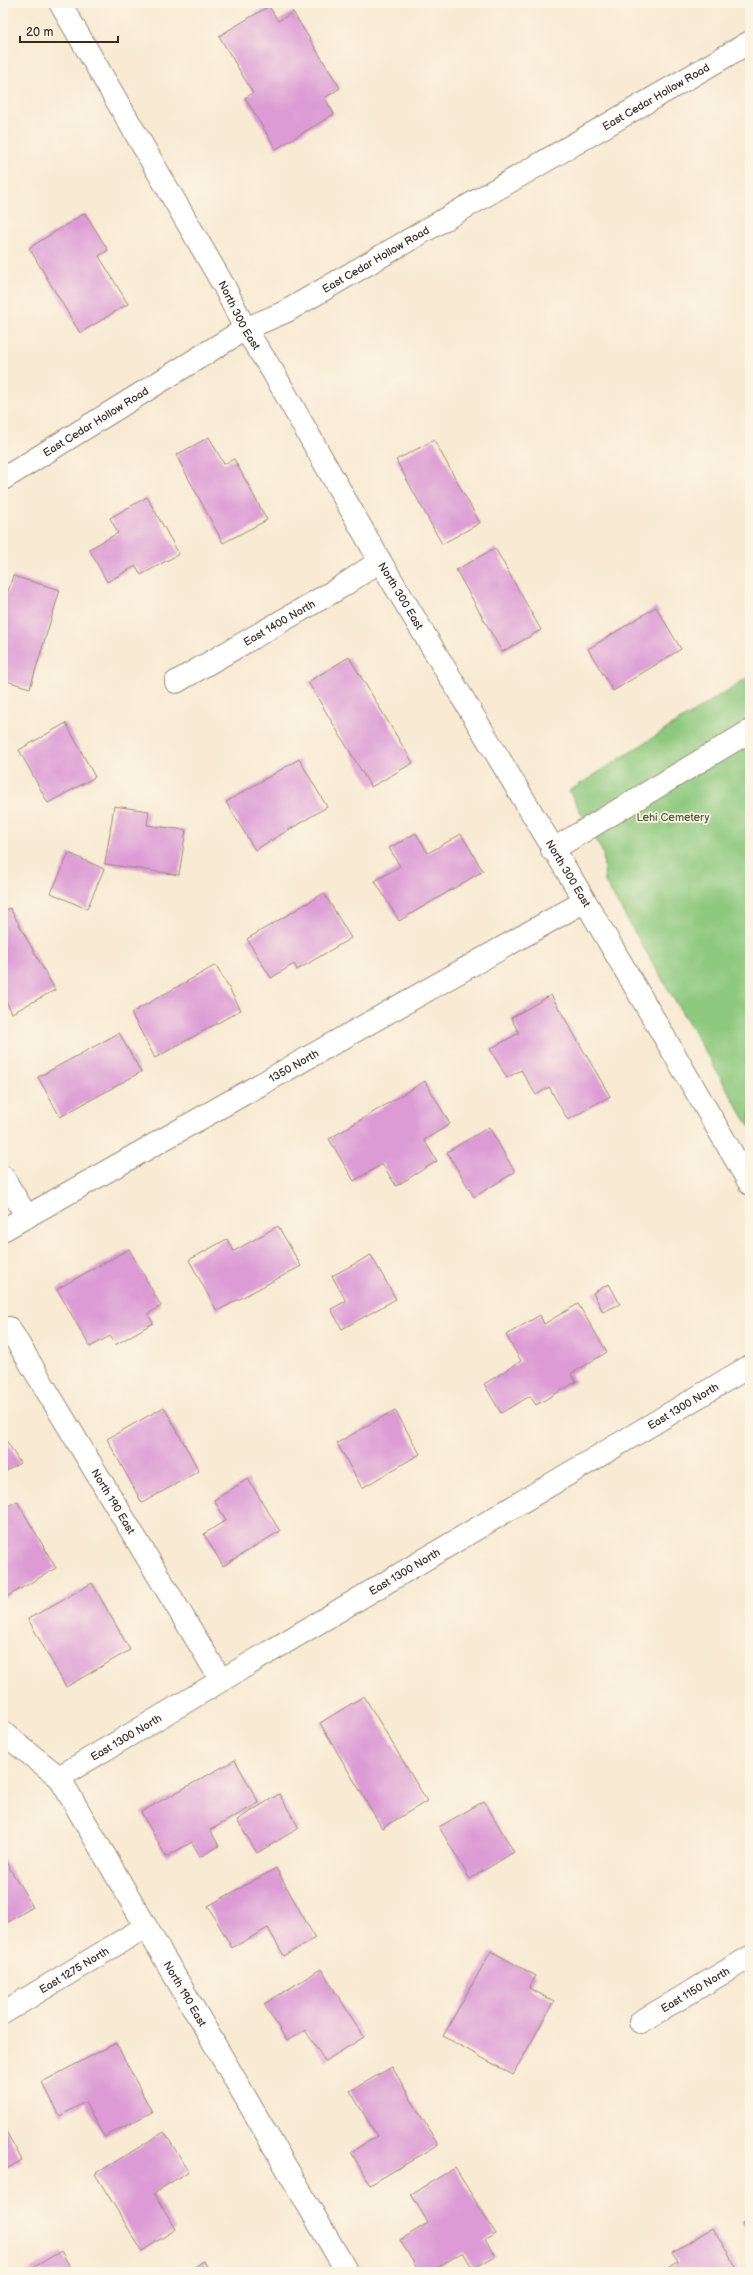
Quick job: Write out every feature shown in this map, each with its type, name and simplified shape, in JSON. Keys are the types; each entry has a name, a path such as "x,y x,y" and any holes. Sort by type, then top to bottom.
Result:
{"street":[{"name":"North 300 East","path":"60,3 224,286 245,329 273,372 380,561 552,850 585,902 750,1184"},
{"name":"East Cedar Hollow Road","path":"3,479 245,329 285,312 750,42"},
{"name":"East 1400 North","path":"176,682 341,587 380,561"},
{"path":"552,850 750,731"},
{"name":"1350 North","path":"3,1230 585,902"},
{"path":"3,1177 27,1216"},
{"name":"North 190 East","path":"3,1331 9,1328 222,1680"},
{"name":"East 1300 North","path":"59,1777 750,1366"},
{"name":"North 190 East","path":"3,1733 59,1777 144,1927 347,2272"},
{"name":"East 1275 North","path":"3,2013 144,1927"},
{"name":"East 1150 North","path":"640,2022 750,1957"}],"green space":[{"name":"Lehi Cemetery","path":"750,676 750,1128 605,882 603,853 569,791"}],"building":[{"path":"269,6 278,21 293,12 340,88 325,98 334,114 276,149 245,98 253,93 219,36"},
{"path":"85,213 108,250 99,256 128,304 80,333 29,248"},
{"path":"209,437 224,464 234,459 267,520 223,543 176,455"},
{"path":"434,440 480,523 442,544 396,460"},
{"path":"147,497 179,554 141,575 136,566 107,582 89,549 118,533 110,518"},
{"path":"495,548 541,630 502,652 456,570"},
{"path":"13,576 60,590 30,688 3,680 3,593 7,594"},
{"path":"656,607 681,649 613,691 588,649"},
{"path":"349,657 413,763 371,787 308,682"},
{"path":"66,723 95,777 48,803 19,750"},
{"path":"299,759 327,807 255,850 226,802"},
{"path":"114,806 149,811 147,825 186,830 179,875 105,864"},
{"path":"416,833 428,853 461,834 483,871 399,921 375,881 400,866 389,848"},
{"path":"69,853 104,869 87,909 51,893"},
{"path":"324,893 351,938 297,970 294,964 271,978 247,939"},
{"path":"10,908 55,990 12,1013 3,996 3,912"},
{"path":"216,965 241,1010 155,1058 131,1013"},
{"path":"551,995 610,1096 568,1120 549,1087 536,1095 521,1070 507,1078 490,1049 519,1033 511,1018"},
{"path":"119,1033 141,1072 60,1117 38,1077"},
{"path":"425,1081 450,1124 424,1140 437,1161 396,1186 382,1164 354,1181 329,1139"},
{"path":"489,1127 515,1172 474,1197 447,1152"},
{"path":"278,1226 301,1266 217,1311 189,1260 227,1239 234,1251"},
{"path":"129,1249 161,1306 148,1314 153,1323 115,1345 110,1336 90,1347 57,1289"},
{"path":"371,1255 396,1299 342,1329 331,1309 346,1301 332,1276"},
{"path":"609,1284 620,1304 603,1312 593,1293"},
{"path":"578,1304 607,1352 571,1374 576,1382 536,1405 530,1396 501,1413 484,1384 521,1361 506,1335 540,1315 544,1324"},
{"path":"164,1407 199,1471 142,1503 107,1439"},
{"path":"395,1410 420,1454 362,1488 337,1443"},
{"path":"3,1435 20,1463 3,1473"},
{"path":"248,1479 280,1531 223,1566 204,1534 226,1520 214,1500"},
{"path":"17,1501 56,1568 3,1599 3,1509"},
{"path":"92,1583 130,1650 66,1687 28,1619"},
{"path":"364,1696 427,1801 382,1828 320,1723"},
{"path":"235,1760 259,1803 210,1830 219,1846 200,1857 192,1842 166,1857 141,1812"},
{"path":"279,1794 299,1828 257,1853 237,1820"},
{"path":"484,1801 514,1852 470,1879 439,1827"},
{"path":"3,1857 33,1907 3,1925"},
{"path":"276,1868 315,1938 284,1956 268,1928 232,1948 208,1906"},
{"path":"491,1951 536,1976 529,1988 554,2001 513,2075 443,2036"},
{"path":"321,1969 364,2037 325,2061 305,2030 287,2041 264,2004"},
{"path":"116,2043 152,2112 104,2137 85,2102 60,2116 42,2082"},
{"path":"392,2067 438,2145 370,2185 351,2152 377,2136 350,2091"},
{"path":"3,2126 22,2160 3,2171"},
{"path":"164,2132 189,2171 154,2193 176,2229 142,2251 95,2174"},
{"path":"455,2168 496,2234 485,2240 495,2256 473,2269 463,2252 430,2272 419,2272 400,2240 428,2223 411,2194"},
{"path":"750,2218 750,2236 742,2223"},
{"path":"712,2228 740,2272 662,2272 678,2262 672,2253"},
{"path":"61,2251 73,2272 26,2272"},
{"path":"204,2261 210,2272 186,2272"},
{"path":"234,2268 236,2272 226,2272"}]}
